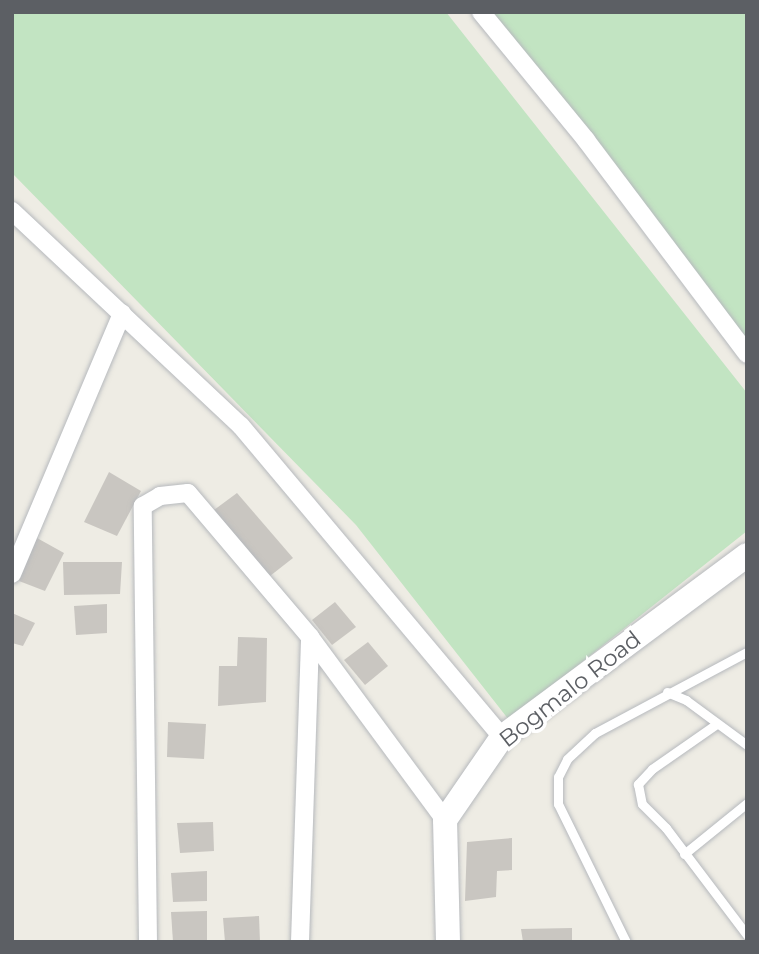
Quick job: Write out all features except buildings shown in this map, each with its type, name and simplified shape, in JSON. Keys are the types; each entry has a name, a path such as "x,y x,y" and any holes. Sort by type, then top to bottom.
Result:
{"street":[{"path":"481,12 586,140 747,354"},
{"path":"12,211 241,426 502,737"},
{"path":"12,574 122,313"},
{"path":"148,942 143,506 160,496 188,493 310,636 445,820 448,942"},
{"name":"Bogmalo Road","path":"445,820 502,737 747,555"},
{"path":"300,942 310,636"}],"lane":[{"path":"626,942 558,804 558,777 567,759 595,733 667,692 747,652"},
{"path":"667,692 686,701 747,746"},
{"path":"715,725 652,769 638,784 642,804 747,935"},
{"path":"684,854 747,803"}],"green space":[{"path":"12,12 446,12 747,393 747,531 509,720 356,525 12,173"},
{"path":"487,12 747,12 747,339"}]}
